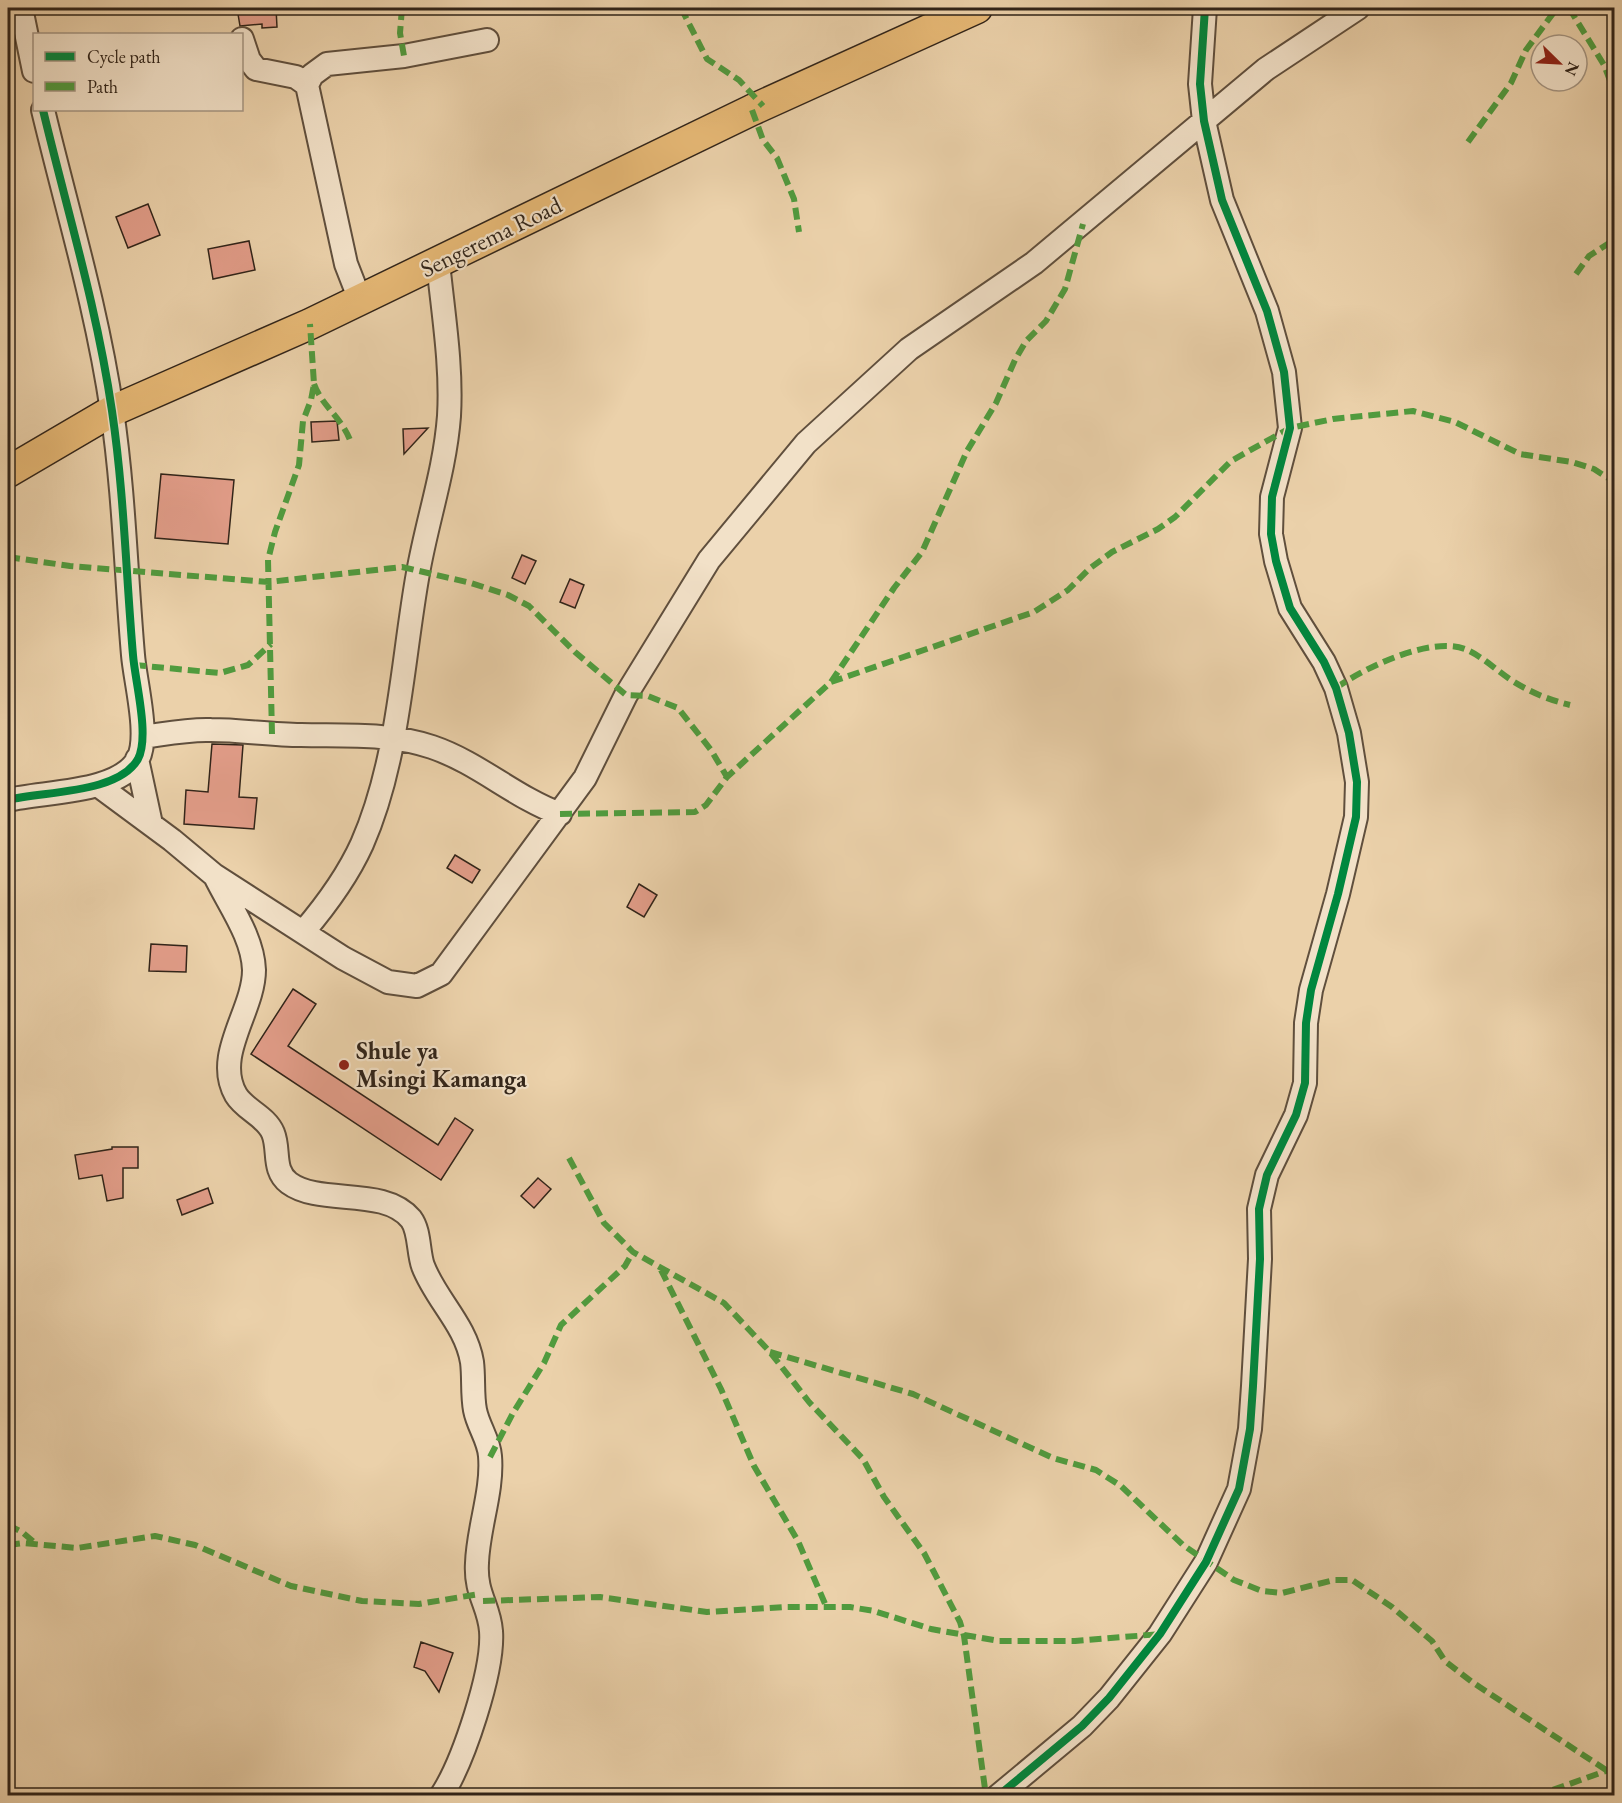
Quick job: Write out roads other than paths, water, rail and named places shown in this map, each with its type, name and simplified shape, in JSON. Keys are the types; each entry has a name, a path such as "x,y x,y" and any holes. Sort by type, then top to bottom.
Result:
{"main road":[{"name":"Sengerema Road","path":"8,472 112,411 360,300 752,110 977,8"}],"street":[{"path":"21,8 33,67"},
{"path":"998,1796 1096,1712 1160,1634 1206,1562 1239,1489 1250,1429 1260,1259 1259,1209 1267,1175 1296,1115 1305,1083 1306,1023 1311,990 1338,894 1356,816 1357,782 1349,734 1336,688 1324,662 1290,608 1271,534 1272,497 1290,428 1284,372 1267,311 1222,200 1204,121 1200,84 1205,8"},
{"path":"99,786 214,875 343,958 388,982 417,986 441,974 585,778 626,695 686,593 714,552 806,443 909,349 1034,262 1266,69 1358,8"},
{"path":"360,300 346,264 307,85 312,75 327,64 404,57 487,40"},
{"path":"243,43 249,60 256,69 296,77 307,85"},
{"path":"44,111 84,267 112,411 119,464 134,665 143,737 137,759 151,824"},
{"path":"304,931 329,902 362,844 385,774 418,570 441,470 449,417 447,347 438,262"},
{"path":"143,737 210,729 293,735 392,737 430,746 459,758 492,775 513,792 560,814"},
{"path":"8,800 99,786 121,776 137,759"},
{"path":"214,875 250,944 254,969 252,991 231,1051 229,1077 237,1097 267,1123 274,1136 279,1172 290,1183 304,1190 387,1204 409,1217 414,1224 424,1266 464,1336 472,1362 475,1413 490,1457 477,1562 477,1584 491,1632 490,1651 472,1724 441,1796"}],"place":[{"name":"Shule ya Msingi Kamanga","path":"344,1065"}]}
